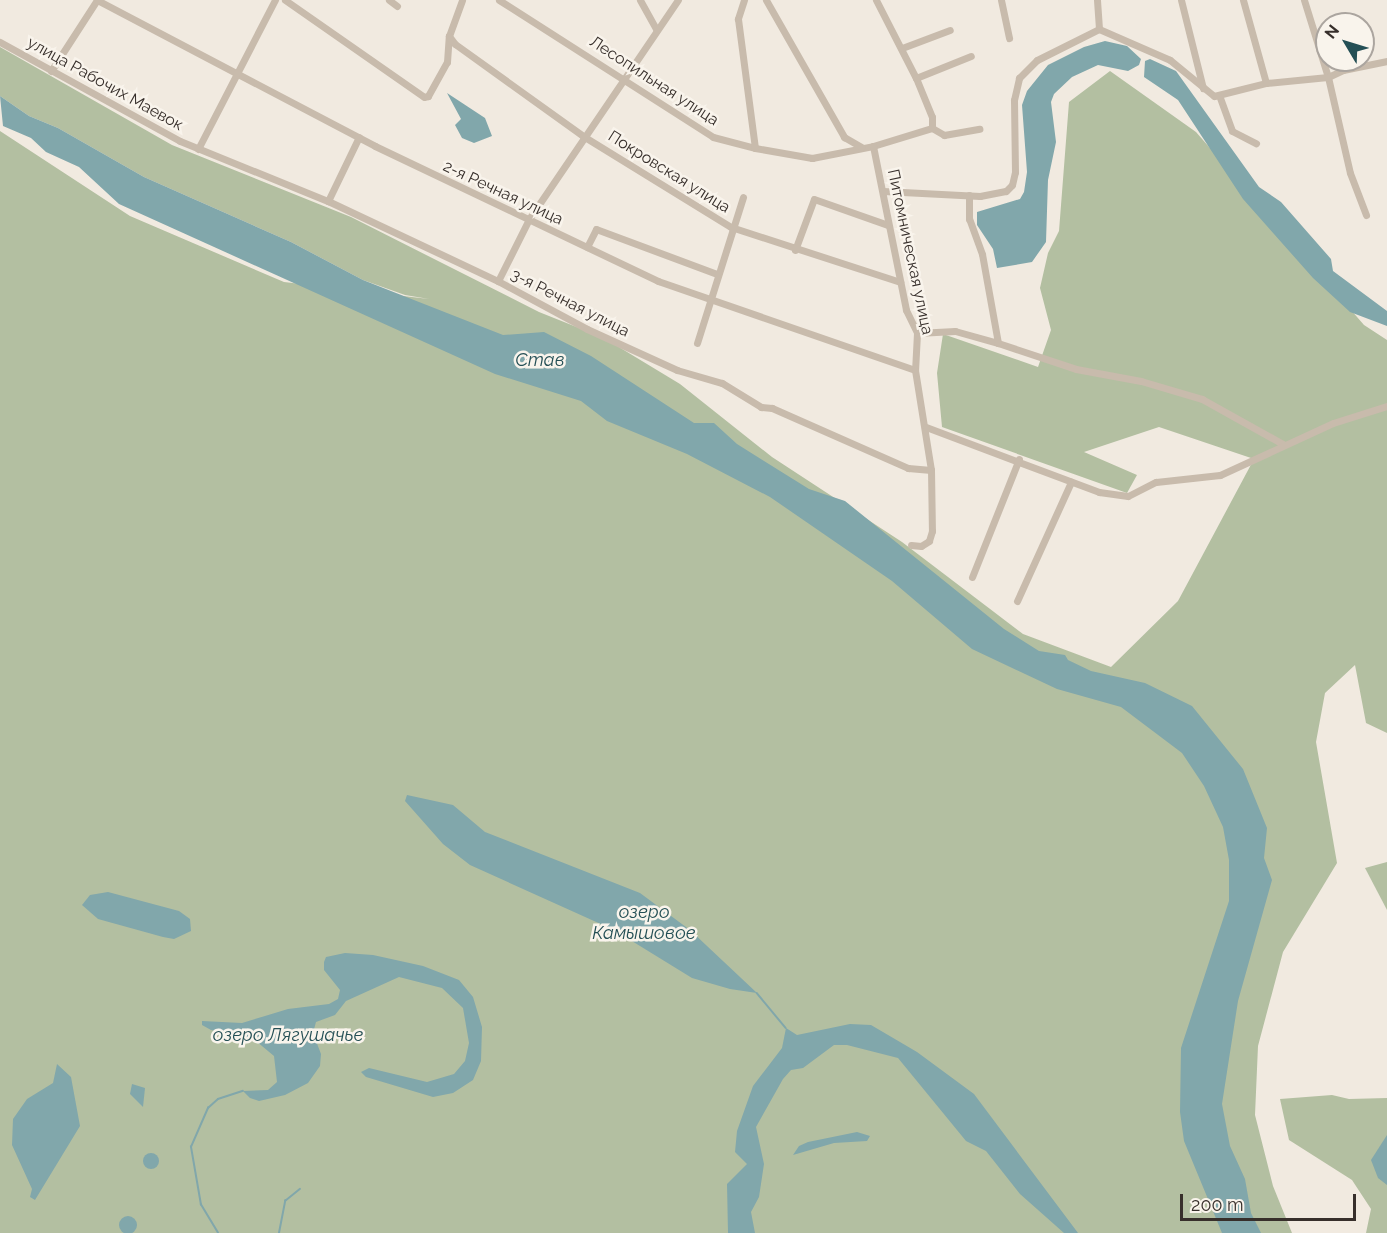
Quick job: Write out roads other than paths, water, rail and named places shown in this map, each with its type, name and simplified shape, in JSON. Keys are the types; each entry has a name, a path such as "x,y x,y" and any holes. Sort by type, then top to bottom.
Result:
{"street":[{"path":"51,71 97,0"},
{"name":"2-я Речная улица","path":"97,0 358,137 658,281 711,297 724,307 915,370"},
{"path":"198,149 239,74 275,0"},
{"path":"285,0 424,97 428,96 447,62 449,36 462,0"},
{"path":"389,0 397,6"},
{"name":"Лесопильная улица","path":"499,0 626,77 656,102 713,137 755,148 812,158 873,146 932,128 944,135 979,129"},
{"path":"640,0 656,29"},
{"path":"498,281 529,219 583,136 678,0"},
{"path":"744,0 738,19 755,148"},
{"path":"766,0 844,137 862,147"},
{"path":"876,0 916,78 932,117 932,128"},
{"path":"1001,0 1009,38"},
{"path":"1097,0 1099,29"},
{"path":"1181,0 1203,90"},
{"path":"1243,0 1266,83"},
{"path":"1304,0 1328,77 1350,173 1366,215"},
{"path":"883,191 994,196 1012,185 1014,100 1019,78 1037,60 1099,29"},
{"path":"1099,29 1170,60 1203,90 1219,95 1266,83 1328,77 1342,70 1387,61"},
{"path":"902,48 950,30"},
{"name":"Покровская улица","path":"449,36 583,136 731,227 795,250 900,282"},
{"name":"улица Рабочих Маевок","path":"0,42 198,149"},
{"path":"916,78 971,56"},
{"path":"1219,95 1232,131 1256,143"},
{"path":"328,201 358,137"},
{"name":"Питомническая улица","path":"873,146 906,310 917,333 915,370 926,427 931,470 934,513 929,542 921,546 911,545"},
{"name":"3-я Речная улица","path":"198,149 328,201 498,281 587,329 667,366 722,383 761,407 772,408 908,468 931,470"},
{"path":"969,195 969,219 982,254 998,343"},
{"path":"697,343 731,227 743,197"},
{"path":"795,250 814,199 888,225"},
{"path":"587,247 596,229 717,274"},
{"path":"917,333 955,331 1076,369 1141,381 1202,399 1283,444"},
{"path":"926,427 1019,459 1099,492 1128,496 1156,482 1220,475 1283,444 1387,405"},
{"path":"972,577 1019,459"},
{"path":"1017,601 1071,482"}],"water":[{"path":"1105,41 1127,46 1141,59 1139,65 1128,71 1098,65 1072,77 1054,94 1051,102 1056,142 1048,180 1046,242 1032,262 997,268 993,249 977,225 977,212 1020,199 1024,192 1027,172 1022,105 1027,91 1048,65 1084,47"},
{"path":"1150,59 1176,71 1259,187 1281,202 1331,259 1333,271 1387,311 1387,326 1350,312 1313,278 1243,199 1178,100 1144,77 1145,61"},
{"path":"447,93 485,118 492,136 474,143 462,138 455,125 461,119"},
{"name":"Став","path":"0,96 29,116 58,128 144,177 291,242 363,280 503,335 544,332 591,356 694,423 714,423 737,444 809,489 845,501 1004,629 1039,651 1065,655 1068,660 1091,671 1145,683 1192,706 1243,769 1267,828 1264,858 1272,880 1238,1001 1222,1104 1230,1146 1245,1179 1251,1213 1261,1233 1222,1233 1184,1141 1180,1112 1181,1048 1229,901 1229,860 1223,827 1204,786 1182,753 1121,707 1057,689 972,649 892,581 770,497 687,454 607,421 581,401 495,374 119,204 79,167 46,152 31,138 3,126"},
{"name":"озеро Камышовое","path":"407,795 453,805 485,832 640,893 690,930 757,993 730,989 692,978 614,930 470,865 443,844 405,801"},
{"path":"108,892 179,911 190,919 191,931 174,939 163,937 98,919 82,905 90,895"},
{"name":"озеро Лягушачье","path":"345,953 373,955 423,966 459,980 473,997 482,1027 481,1061 473,1080 453,1093 433,1097 366,1077 361,1072 369,1068 427,1082 454,1074 465,1061 469,1043 463,1008 442,988 399,977 346,1001 335,1015 316,1022 313,1033 321,1054 320,1066 308,1083 285,1095 259,1101 250,1098 243,1091 268,1090 277,1082 274,1056 256,1041 211,1030 202,1025 202,1021 242,1023 288,1009 329,1004 338,999 340,990 324,970 324,962 326,957"},
{"path":"850,1024 871,1025 917,1052 974,1094 1078,1233 1064,1233 1020,1194 986,1151 966,1141 898,1058 847,1045 834,1045 803,1068 791,1070 783,1079 756,1127 764,1164 759,1197 751,1212 755,1233 728,1233 727,1184 747,1164 735,1152 737,1131 753,1086 782,1048 786,1028 797,1035"},
{"path":"57,1064 71,1077 80,1126 35,1200 30,1197 32,1189 12,1145 13,1119 27,1099 53,1083"},
{"path":"132,1084 145,1088 143,1107 130,1094"},
{"path":"857,1132 870,1136 867,1141 834,1143 793,1155 799,1146 808,1142"},
{"path":"1387,1135 1387,1185 1378,1178 1371,1160"},
{"path":"151,1153 157,1155 159,1161 157,1167 151,1169 145,1167 143,1161 145,1155"},
{"path":"128,1216 134,1219 137,1225 134,1231 128,1234 122,1231 119,1225 122,1219"}],"waterway":[{"path":"757,993 786,1028"},
{"path":"218,1233 201,1205 191,1147 208,1108 218,1099 243,1091"},
{"path":"279,1233 285,1201 300,1189"}]}
